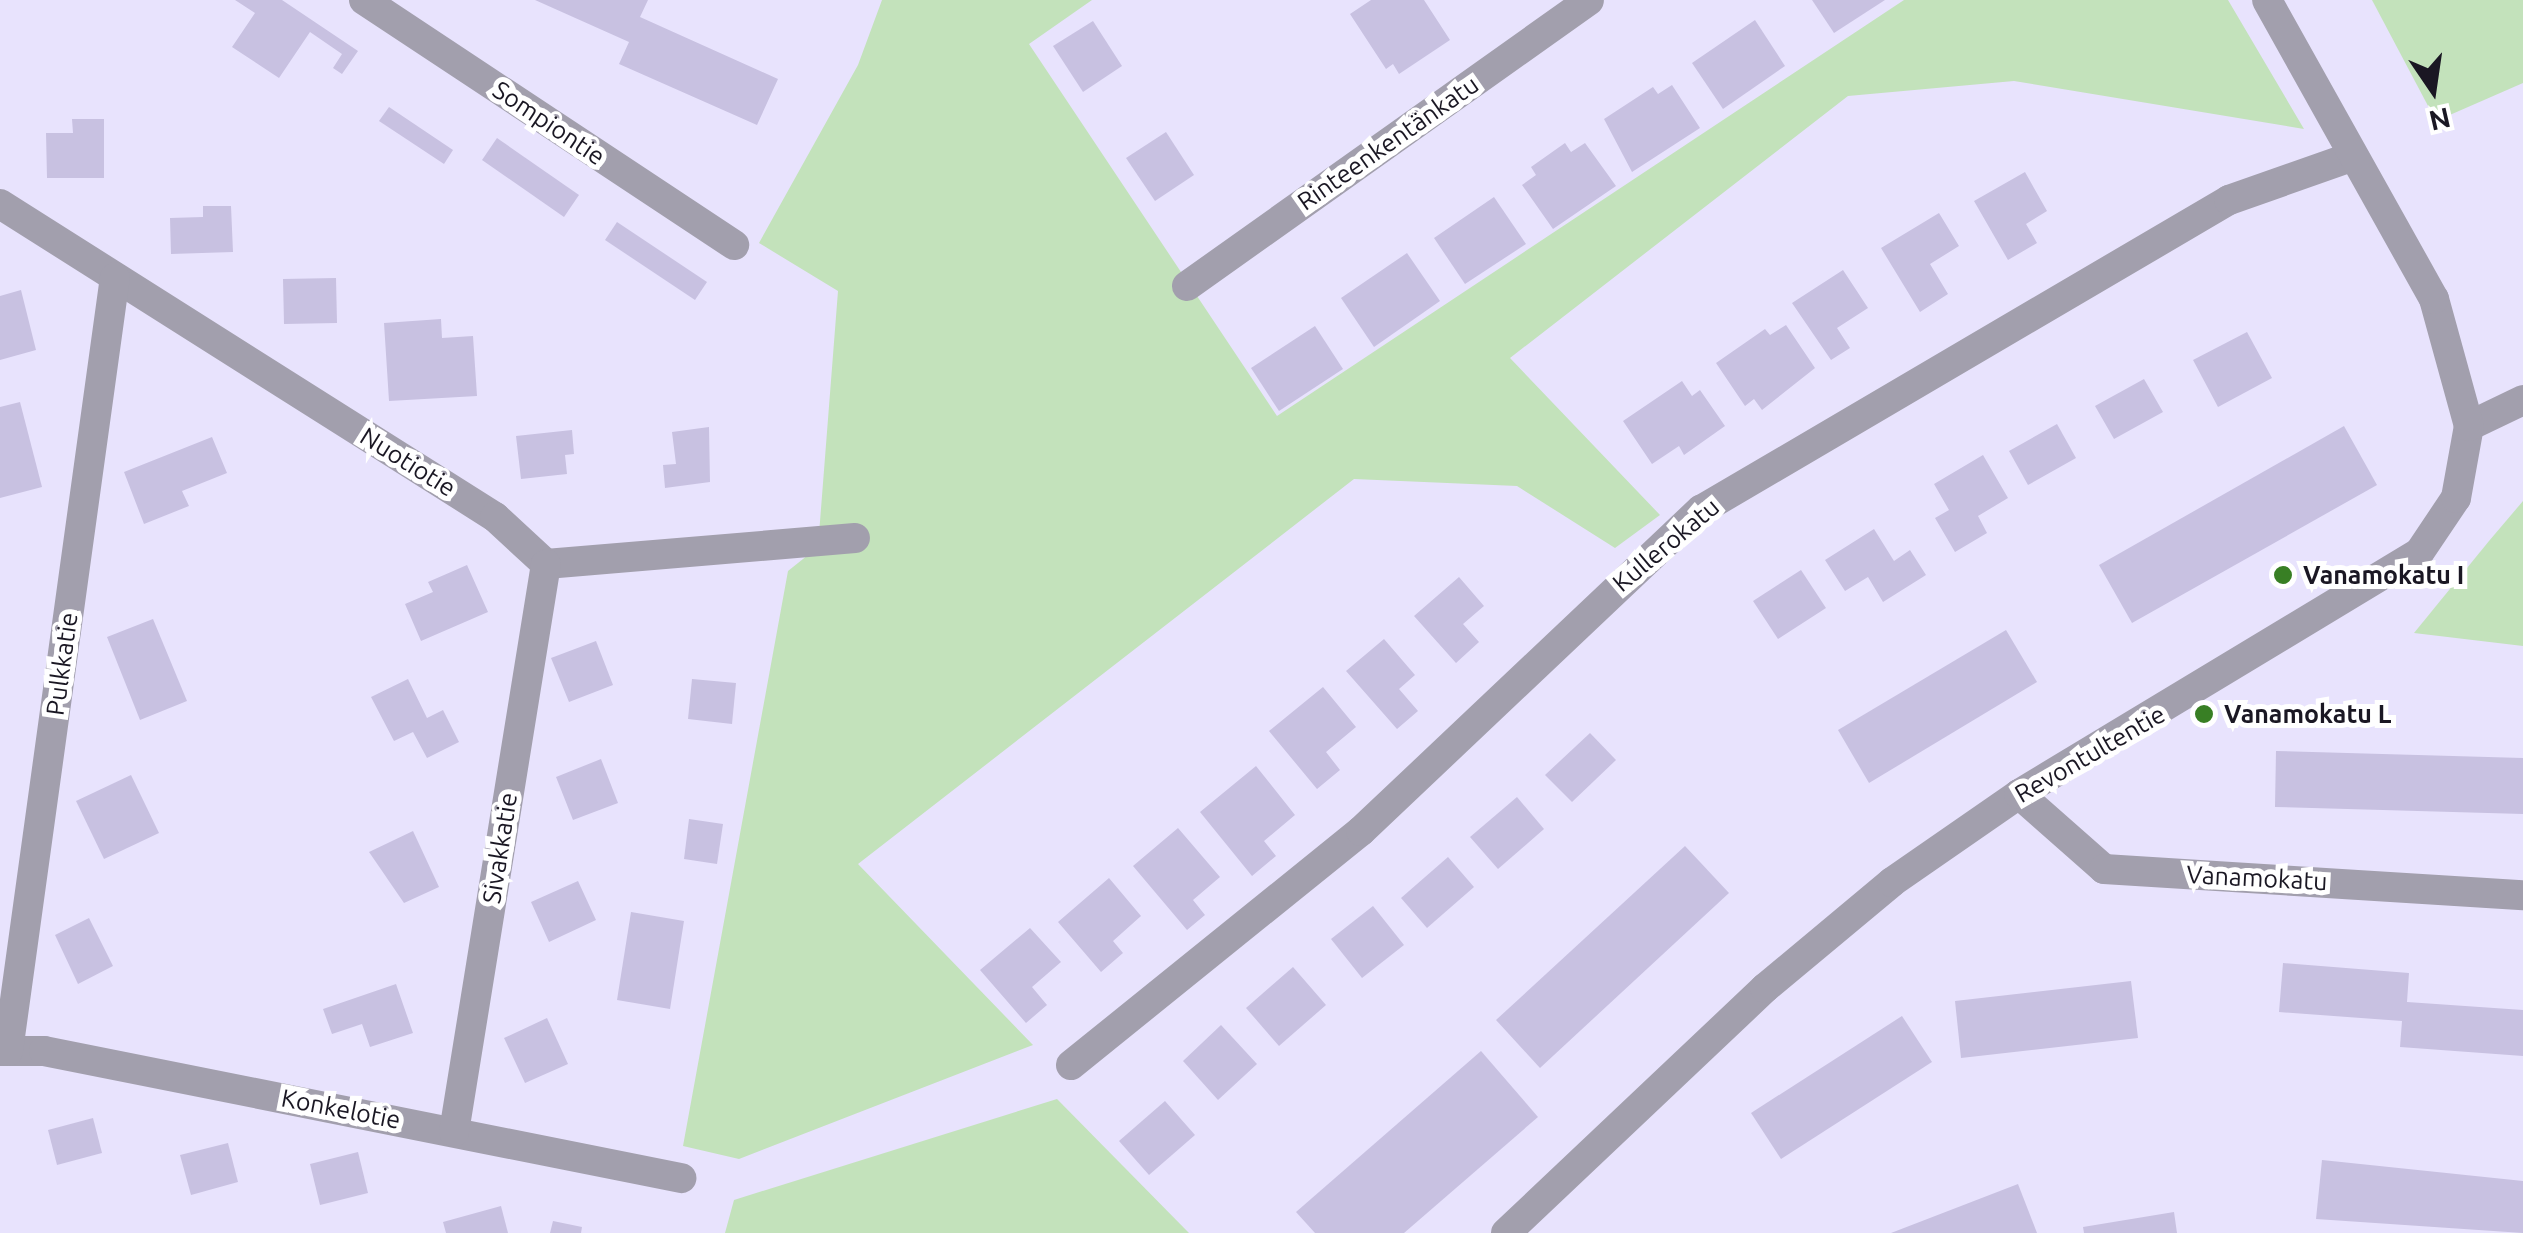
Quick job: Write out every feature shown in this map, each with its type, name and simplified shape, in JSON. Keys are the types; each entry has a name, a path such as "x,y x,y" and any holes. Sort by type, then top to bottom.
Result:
{"street":[{"name":"Sompiontie","path":"364,0 734,245"},
{"name":"Rinteenkentänkatu","path":"1187,286 1589,0"},
{"name":"Revontultentie","path":"1506,1233 1765,988 1892,882 2019,794 2419,553 2456,498 2469,426 2434,299 2351,157 2268,0"},
{"name":"Kullerokatu","path":"1072,1065 1361,831 1701,510 2229,200 2351,157"},
{"name":"Nuotiotie","path":"0,204 495,517 546,564"},
{"name":"Pulkkatie","path":"4,1051 115,277"},
{"path":"2469,426 2523,400"},
{"path":"546,564 854,538"},
{"name":"Sivakkatie","path":"454,1132 546,564"},
{"name":"Vanamokatu","path":"2019,794 2104,869 2523,894"},
{"name":"Konkelotie","path":"4,1051 44,1051 680,1178"}],"green space":[{"path":"882,0 1092,0 1029,44 1277,416 1904,0 2228,0 2304,129 2014,81 1848,96 1510,358 1660,515 1615,548 1517,486 1354,479 858,864 1033,1045 739,1159 683,1146 788,571 818,547 838,291 759,243 858,65"},
{"path":"2372,0 2523,0 2523,83 2436,121"},
{"path":"2523,501 2523,646 2414,633 2489,541"},
{"path":"1057,1099 1189,1233 725,1233 734,1200"}],"building":[{"path":"235,0 282,0 358,51 342,74 333,68 342,54 310,32 279,78 232,47 255,13"},
{"path":"535,0 648,0 640,17 778,79 757,125 619,64 629,42"},
{"path":"1371,0 1424,0 1450,40 1399,74 1393,64 1386,69 1350,14"},
{"path":"1812,0 1885,0 1834,33"},
{"path":"1755,20 1785,66 1723,109 1692,63"},
{"path":"1093,21 1122,66 1083,92 1053,46"},
{"path":"1672,85 1700,128 1632,172 1604,119 1653,87 1658,94"},
{"path":"389,107 453,150 444,164 379,121"},
{"path":"72,119 104,119 104,178 47,178 46,133 73,133"},
{"path":"1166,132 1194,175 1155,201 1126,158"},
{"path":"497,138 579,195 564,217 482,160"},
{"path":"1565,143 1571,152 1585,143 1616,186 1553,229 1522,185 1536,175 1531,167"},
{"path":"2025,172 2047,211 2026,224 2037,243 2008,260 1974,201"},
{"path":"1494,197 1526,244 1465,284 1434,238"},
{"path":"203,206 231,206 233,252 171,254 170,218 203,217"},
{"path":"1939,213 1959,246 1930,264 1948,294 1920,312 1881,248"},
{"path":"617,222 707,282 695,300 605,240"},
{"path":"1407,253 1440,301 1374,347 1341,298"},
{"path":"1843,270 1868,308 1837,328 1850,348 1831,360 1792,303"},
{"path":"336,278 337,323 284,324 283,279"},
{"path":"21,290 36,350 0,360 0,296"},
{"path":"441,319 442,338 473,336 477,396 389,401 384,323"},
{"path":"1786,325 1815,368 1762,410 1754,399 1745,406 1716,363 1765,329 1770,335"},
{"path":"1315,326 1343,369 1279,411 1251,368"},
{"path":"2247,332 2272,378 2218,407 2193,360"},
{"path":"2144,379 2163,412 2114,439 2095,406"},
{"path":"1682,381 1692,396 1700,390 1725,426 1684,455 1679,446 1652,464 1623,421"},
{"path":"20,402 42,487 0,498 0,407"},
{"path":"2057,424 2076,458 2028,485 2009,451"},
{"path":"2344,426 2377,485 2132,623 2099,565"},
{"path":"709,427 710,482 665,488 663,465 676,464 672,432"},
{"path":"572,430 574,454 565,455 567,474 521,479 516,436"},
{"path":"212,437 227,473 182,491 189,506 144,524 124,472"},
{"path":"1983,455 2008,498 1978,516 1987,533 1955,552 1935,518 1949,510 1934,484"},
{"path":"1874,529 1894,561 1910,550 1926,575 1883,602 1868,577 1845,591 1825,560"},
{"path":"467,565 488,612 421,641 405,604 433,592 428,582"},
{"path":"1801,570 1826,608 1778,639 1753,601"},
{"path":"1459,577 1484,606 1463,624 1479,642 1456,663 1414,616"},
{"path":"153,619 187,701 140,720 107,637"},
{"path":"2006,630 2037,682 1869,783 1838,730"},
{"path":"1384,639 1415,675 1399,689 1418,711 1397,729 1346,671"},
{"path":"596,641 613,685 569,702 551,658"},
{"path":"408,679 427,718 443,710 459,742 427,758 413,732 394,741 371,697"},
{"path":"692,679 736,683 732,724 688,719"},
{"path":"1323,687 1356,727 1326,752 1340,770 1317,789 1269,731"},
{"path":"1590,733 1616,760 1572,802 1545,775"},
{"path":"2276,751 2523,758 2523,814 2275,807"},
{"path":"601,759 618,803 573,820 556,777"},
{"path":"1256,766 1295,815 1264,841 1276,856 1252,876 1200,812"},
{"path":"131,775 159,833 104,859 76,801"},
{"path":"1517,797 1544,829 1498,869 1470,837"},
{"path":"689,819 723,824 717,864 684,859"},
{"path":"1178,828 1220,877 1193,900 1205,915 1187,930 1133,866"},
{"path":"413,831 439,887 404,903 369,852"},
{"path":"1685,846 1729,893 1540,1068 1496,1020"},
{"path":"1448,857 1474,887 1427,928 1401,898"},
{"path":"1109,878 1141,916 1113,941 1123,953 1101,972 1058,922"},
{"path":"578,881 596,920 549,942 531,902"},
{"path":"1373,906 1404,945 1362,978 1331,939"},
{"path":"631,912 684,921 670,1009 617,1000"},
{"path":"89,918 113,966 78,984 55,935"},
{"path":"1030,928 1061,962 1032,987 1047,1005 1026,1023 980,970"},
{"path":"2283,963 2409,973 2407,1002 2523,1010 2523,1056 2400,1047 2402,1021 2279,1012"},
{"path":"1293,967 1326,1005 1279,1046 1246,1008"},
{"path":"2131,981 2138,1038 1961,1058 1955,1001"},
{"path":"396,984 413,1033 370,1047 362,1024 332,1034 323,1009"},
{"path":"1902,1016 1932,1062 1781,1159 1751,1113"},
{"path":"547,1018 568,1064 525,1083 504,1038"},
{"path":"1221,1025 1257,1064 1218,1100 1183,1061"},
{"path":"1481,1051 1538,1117 1404,1233 1315,1233 1296,1212"},
{"path":"1165,1101 1195,1135 1149,1175 1119,1141"},
{"path":"93,1118 102,1153 57,1165 48,1130"},
{"path":"228,1143 238,1182 191,1195 180,1155"},
{"path":"358,1152 368,1193 320,1205 310,1164"},
{"path":"2322,1160 2523,1181 2523,1233 2316,1219"},
{"path":"2018,1184 2037,1233 1891,1233"},
{"path":"501,1206 508,1233 446,1233 443,1222"},
{"path":"2174,1212 2177,1233 2084,1233 2083,1227"},
{"path":"553,1221 582,1227 581,1233 550,1233"}],"place":[{"name":"Vanamokatu I","path":"2283,575"},
{"name":"Vanamokatu L","path":"2204,714"}]}
